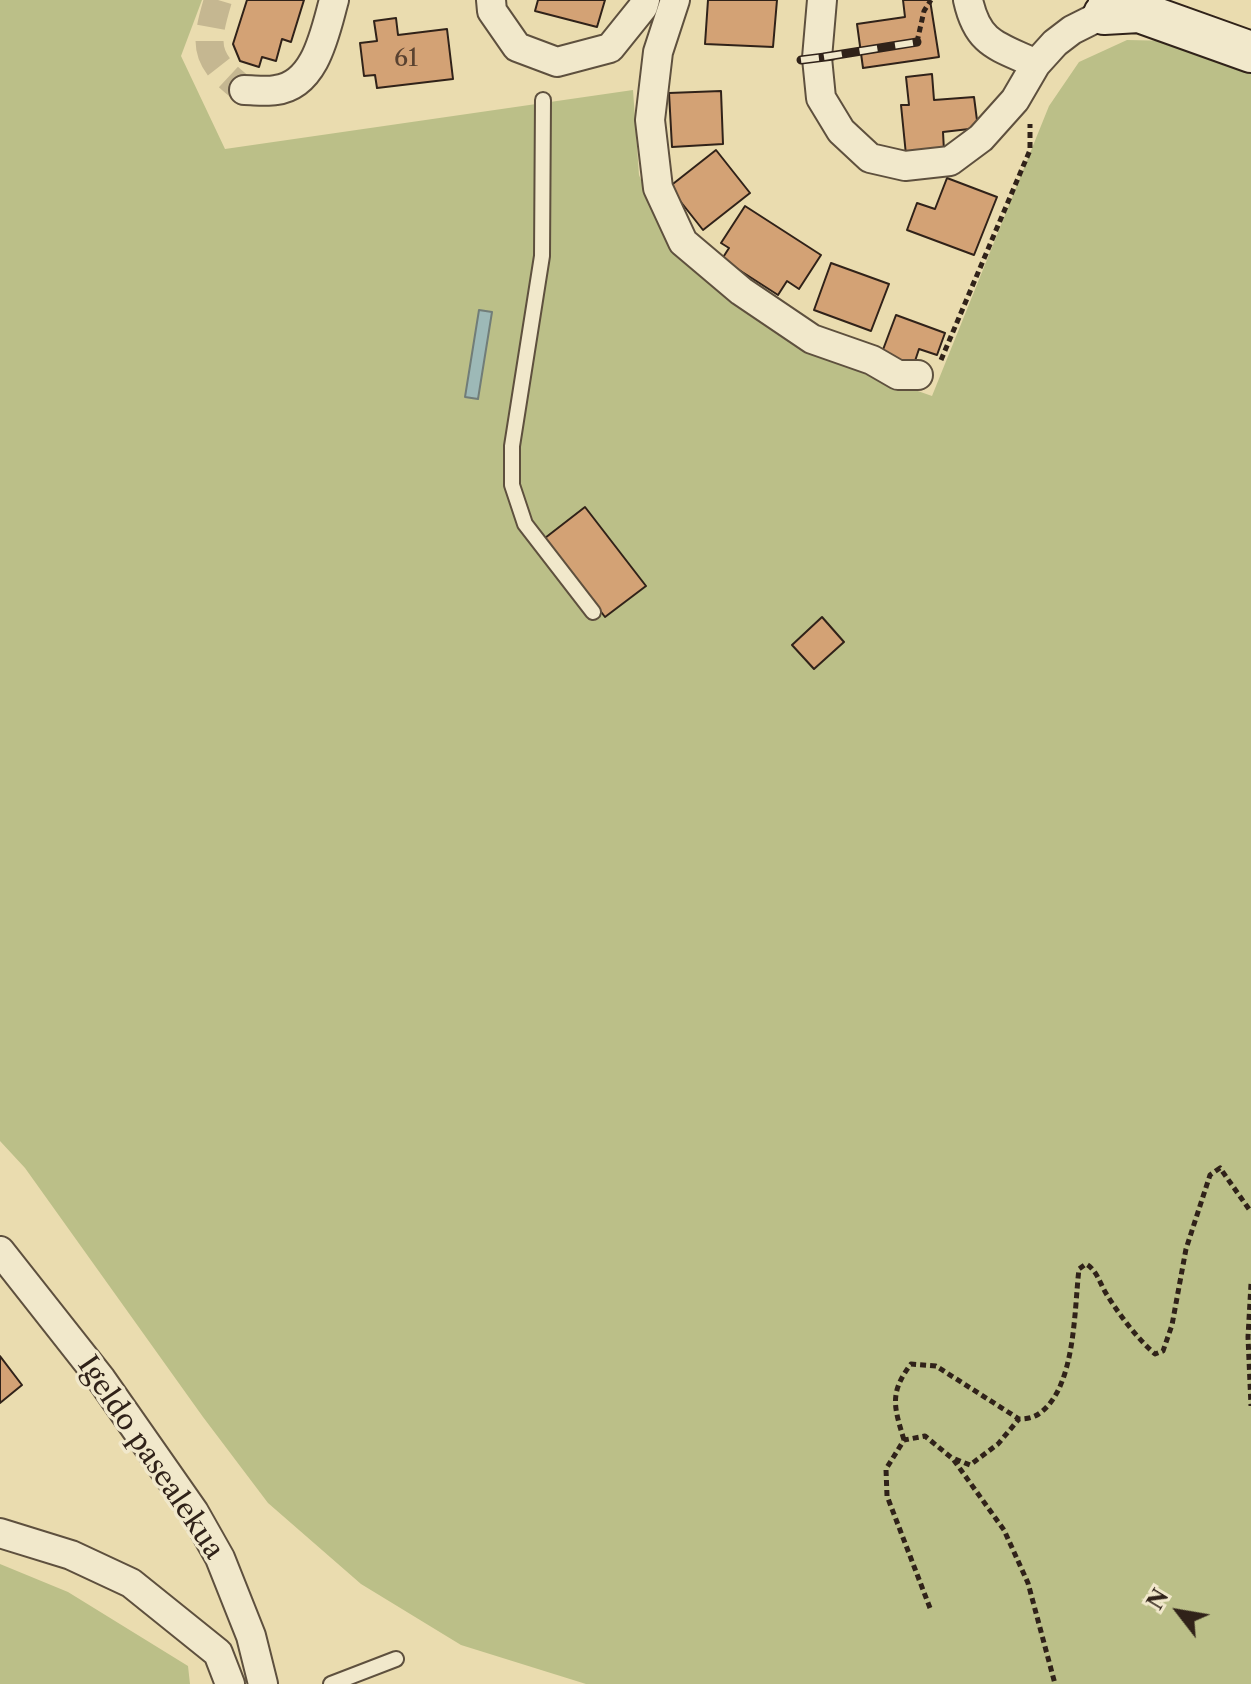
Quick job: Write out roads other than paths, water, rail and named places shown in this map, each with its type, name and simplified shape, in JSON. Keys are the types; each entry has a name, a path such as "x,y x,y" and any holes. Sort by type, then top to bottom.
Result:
{"street":[{"path":"244,90 278,90 298,81 320,52 334,0"},
{"path":"491,0 492,11 517,47 544,66 610,48 643,7 645,0"},
{"path":"675,0 658,52 650,120 658,188 683,242 741,291 812,339 872,360 898,375 918,375"},
{"path":"822,0 817,58 821,98 841,131 870,158 905,166 950,161 981,138 1015,100 1036,64 1072,30 1104,7 1139,12 1251,52"},
{"path":"968,0 977,28 987,41 1036,64"},
{"name":"Igeldo pasealekua","path":"0,1251 101,1379 194,1512 220,1558 251,1636 263,1684"},
{"path":"0,1533 71,1555 131,1583 218,1653 230,1684"}],"lane":[{"path":"543,100 542,256 512,446 512,485 525,524 593,612"},
{"path":"331,1684 396,1659"}],"water":[{"path":"479,310 492,312 478,399 465,397"}],"tunnel":[{"path":"218,0 211,30 211,51 221,69 244,90"}],"railway":[{"path":"824,57 917,42"},
{"path":"801,60 833,56"}]}
